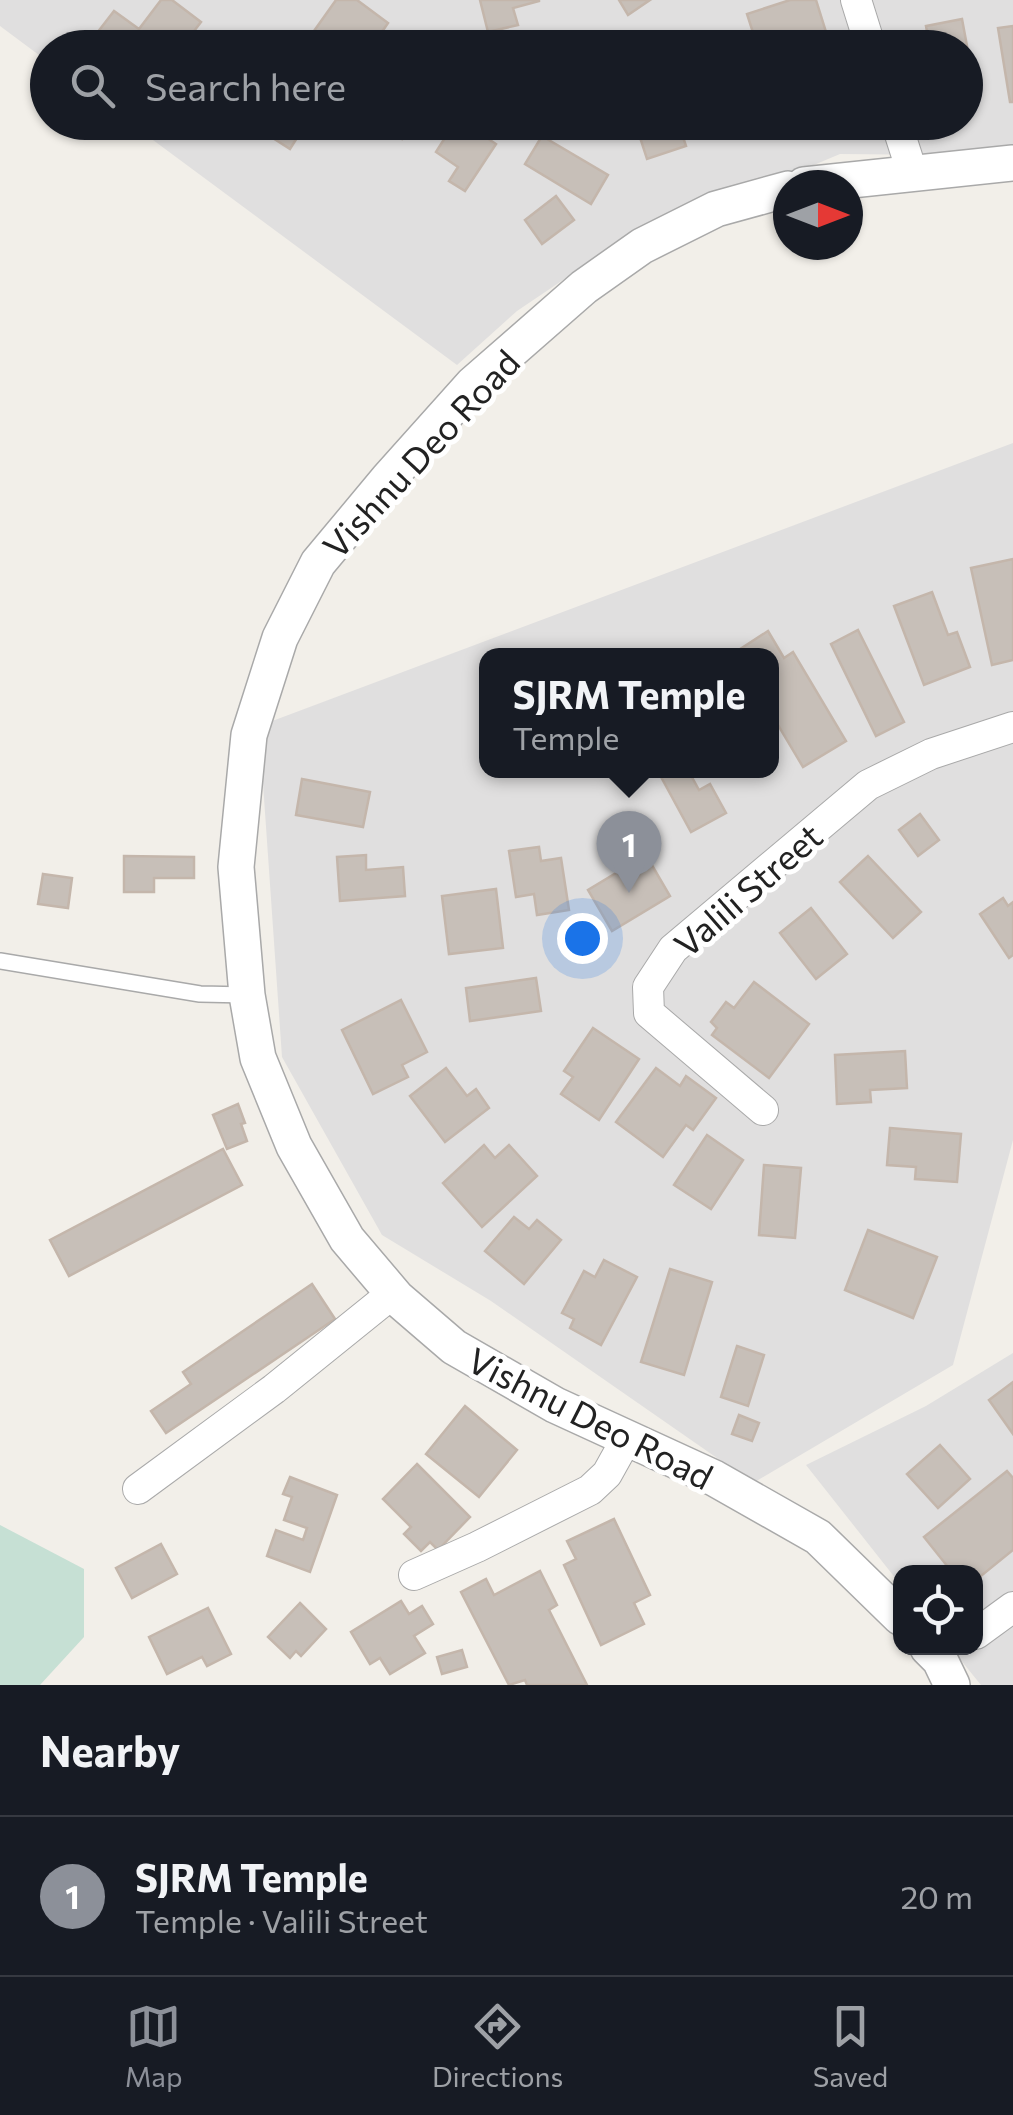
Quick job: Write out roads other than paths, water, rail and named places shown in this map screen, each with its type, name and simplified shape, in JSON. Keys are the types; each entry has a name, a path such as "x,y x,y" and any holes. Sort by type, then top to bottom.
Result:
{"street":[{"path":"856,0 865,30"},
{"path":"902,140 913,175"},
{"path":"863,180 1013,162"},
{"name":"Vishnu Deo Road","path":"773,193 716,209 642,246 584,287 474,384 318,563 280,638 249,735 236,868 247,995 258,1058 294,1146 347,1239 393,1293 454,1347 555,1405 714,1478 818,1537 893,1610"},
{"name":"Valili Street","path":"764,1110 649,1013 648,987 673,950 868,786 931,754 1013,727"},
{"path":"138,1489 393,1293"},
{"path":"414,1574 477,1548 590,1490 607,1474 627,1438"},
{"path":"983,1629 1013,1607"}],"lane":[{"path":"0,960 200,994 247,995"}],"place":[{"name":"SJRM Temple","path":"629,893"}]}
